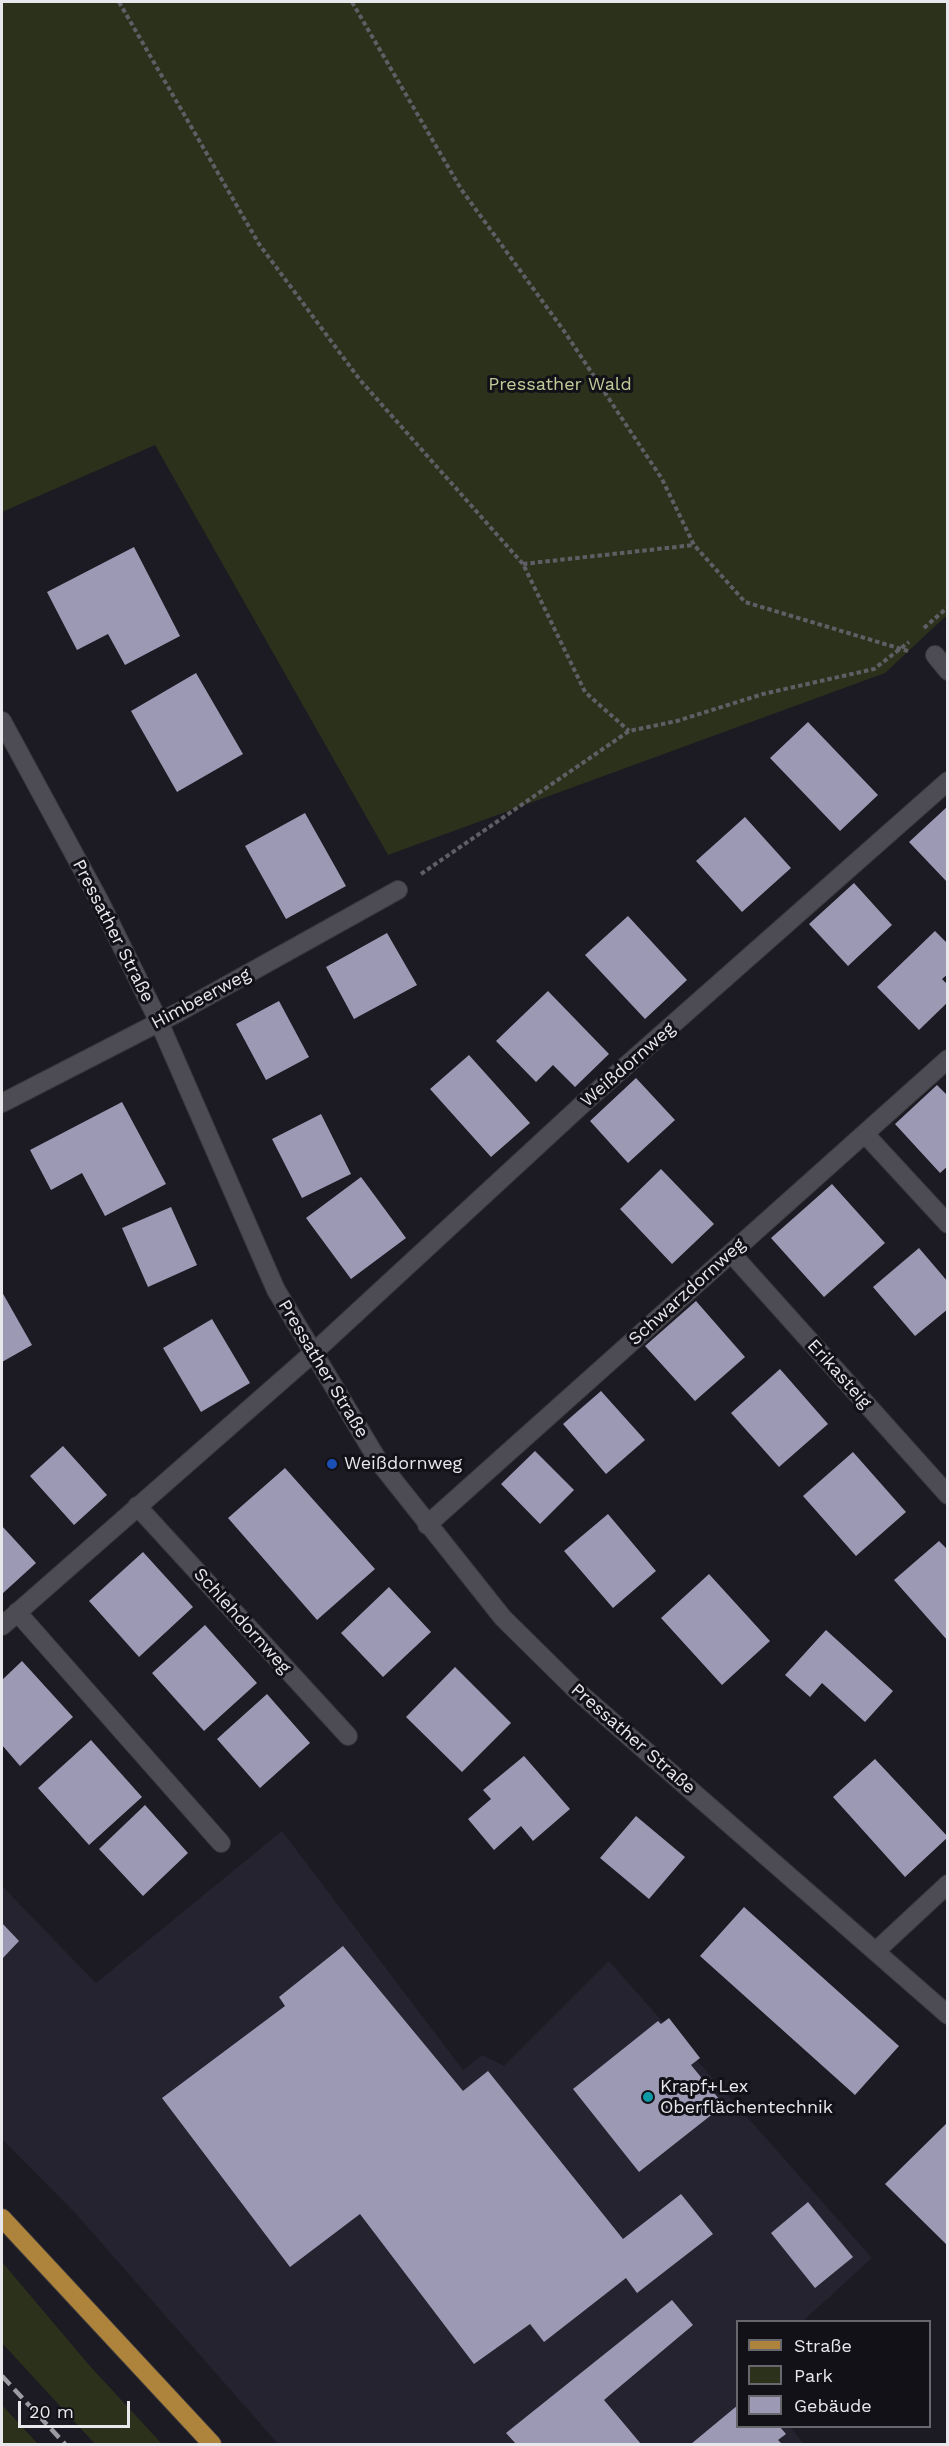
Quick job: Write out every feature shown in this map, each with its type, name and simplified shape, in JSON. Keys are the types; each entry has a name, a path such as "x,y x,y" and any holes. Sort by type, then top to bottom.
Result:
{"main road":[{"path":"2,2218 212,2445"}],"street":[{"path":"935,655 948,671"},
{"name":"Pressather Straße","path":"2,721 99,900 159,1022 276,1290 379,1462 503,1618 576,1690 948,2015"},
{"name":"Weißdornweg","path":"313,1353 586,1101 948,781"},
{"name":"Himbeerweg","path":"2,1103 159,1022 398,890"},
{"name":"Schwarzdornweg","path":"427,1525 948,1059"},
{"path":"865,1134 948,1224"},
{"name":"Erikasteig","path":"731,1253 948,1496"},
{"path":"2,1626 313,1353"},
{"name":"Schlehdornweg","path":"137,1506 348,1736"},
{"path":"17,1612 221,1843"},
{"path":"876,1951 948,1884"}],"path":[{"path":"119,2 259,244 360,380 523,564 585,692 629,731"},
{"path":"352,2 461,189 564,330 649,459 694,544 745,602 899,650 935,655"},
{"path":"523,564 694,544"},
{"path":"398,890 629,731 677,721 763,694 874,669 948,607"}],"shaded area":[{"path":"282,1831 463,2070 482,2055 504,2066 609,1961 872,2258 804,2320 736,2320 736,2428 791,2428 804,2444 278,2444 77,2215 2,2139 2,1886 96,1983"}],"green space":[{"name":"Pressather Wald","path":"2,2 947,2 947,615 885,673 388,855 155,445 2,512"},
{"path":"2,2262 89,2365 162,2444 95,2444 2,2343"},
{"path":"2,2405 38,2444 2,2444"}],"building":[{"path":"134,547 180,636 125,665 108,634 77,650 47,592"},
{"path":"196,673 243,754 177,792 131,711"},
{"path":"808,722 878,795 840,831 770,758"},
{"path":"948,806 948,883 909,842"},
{"path":"305,813 346,886 286,919 245,846"},
{"path":"745,817 791,868 742,912 696,861"},
{"path":"854,883 892,925 848,966 809,924"},
{"path":"628,916 687,980 645,1019 585,955"},
{"path":"935,931 948,944 948,974 942,979 948,985 948,1002 919,1030 877,987"},
{"path":"387,933 417,985 354,1019 326,967"},
{"path":"548,991 609,1054 575,1087 553,1065 536,1082 496,1041"},
{"path":"279,1001 309,1057 266,1080 236,1024"},
{"path":"469,1055 530,1123 491,1157 430,1089"},
{"path":"636,1078 675,1120 628,1163 590,1121"},
{"path":"937,1085 948,1096 948,1166 940,1173 895,1124"},
{"path":"122,1102 166,1184 105,1216 82,1173 51,1190 30,1150"},
{"path":"321,1114 351,1174 302,1198 272,1139"},
{"path":"661,1169 714,1224 672,1264 620,1209"},
{"path":"361,1177 406,1238 351,1279 306,1218"},
{"path":"832,1184 885,1243 824,1297 771,1238"},
{"path":"171,1207 197,1265 148,1287 122,1228"},
{"path":"919,1248 948,1282 948,1309 915,1336 873,1287"},
{"path":"2,1292 32,1345 2,1362"},
{"path":"696,1301 745,1357 695,1401 645,1346"},
{"path":"212,1319 250,1383 201,1412 163,1348"},
{"path":"780,1369 828,1424 779,1467 731,1413"},
{"path":"601,1391 645,1440 606,1474 563,1424"},
{"path":"63,1446 107,1495 74,1525 30,1476"},
{"path":"535,1451 574,1490 540,1524 501,1484"},
{"path":"853,1452 906,1512 856,1556 803,1496"},
{"path":"285,1468 375,1569 317,1620 228,1518"},
{"path":"608,1514 656,1571 613,1608 564,1551"},
{"path":"2,1526 36,1563 2,1594"},
{"path":"939,1541 948,1550 948,1641 894,1580"},
{"path":"143,1552 193,1607 139,1657 89,1601"},
{"path":"709,1574 770,1641 722,1685 661,1618"},
{"path":"389,1587 431,1632 383,1677 341,1633"},
{"path":"205,1625 257,1683 204,1731 152,1673"},
{"path":"826,1630 893,1691 865,1722 822,1683 810,1697 785,1675"},
{"path":"22,1661 73,1717 20,1766 2,1745 2,1680"},
{"path":"455,1667 511,1723 462,1772 406,1717"},
{"path":"267,1694 310,1743 260,1788 217,1739"},
{"path":"91,1740 142,1797 89,1845 38,1788"},
{"path":"524,1756 570,1809 533,1841 521,1826 494,1850 468,1819 491,1799 483,1790"},
{"path":"875,1759 948,1837 905,1877 833,1797"},
{"path":"145,1805 188,1853 143,1896 99,1849"},
{"path":"636,1816 685,1857 649,1899 600,1858"},
{"path":"744,1907 899,2046 855,2095 700,1956"},
{"path":"2,1923 19,1941 2,1959"},
{"path":"343,1946 463,2091 488,2071 623,2239 681,2194 713,2234 637,2293 626,2278 544,2342 530,2324 474,2364 360,2214 290,2267 162,2098 285,2006 279,1997"},
{"name":"Krapf+Lex Oberflächentechnik","path":"669,2018 700,2058 691,2065 724,2105 639,2172 573,2089 658,2021 661,2024"},
{"path":"948,2122 948,2246 885,2184"},
{"path":"808,2202 853,2257 815,2288 771,2233"},
{"path":"672,2300 693,2325 604,2400 641,2444 516,2444 506,2433"},
{"path":"736,2407 736,2428 781,2428 786,2434 778,2440 782,2444 691,2444"}],"railway":[{"path":"2,2376 65,2444"}],"place":[{"name":"Weißdornweg","path":"332,1464"},
{"name":"Krapf+Lex Oberflächentechnik","path":"648,2097"}]}
